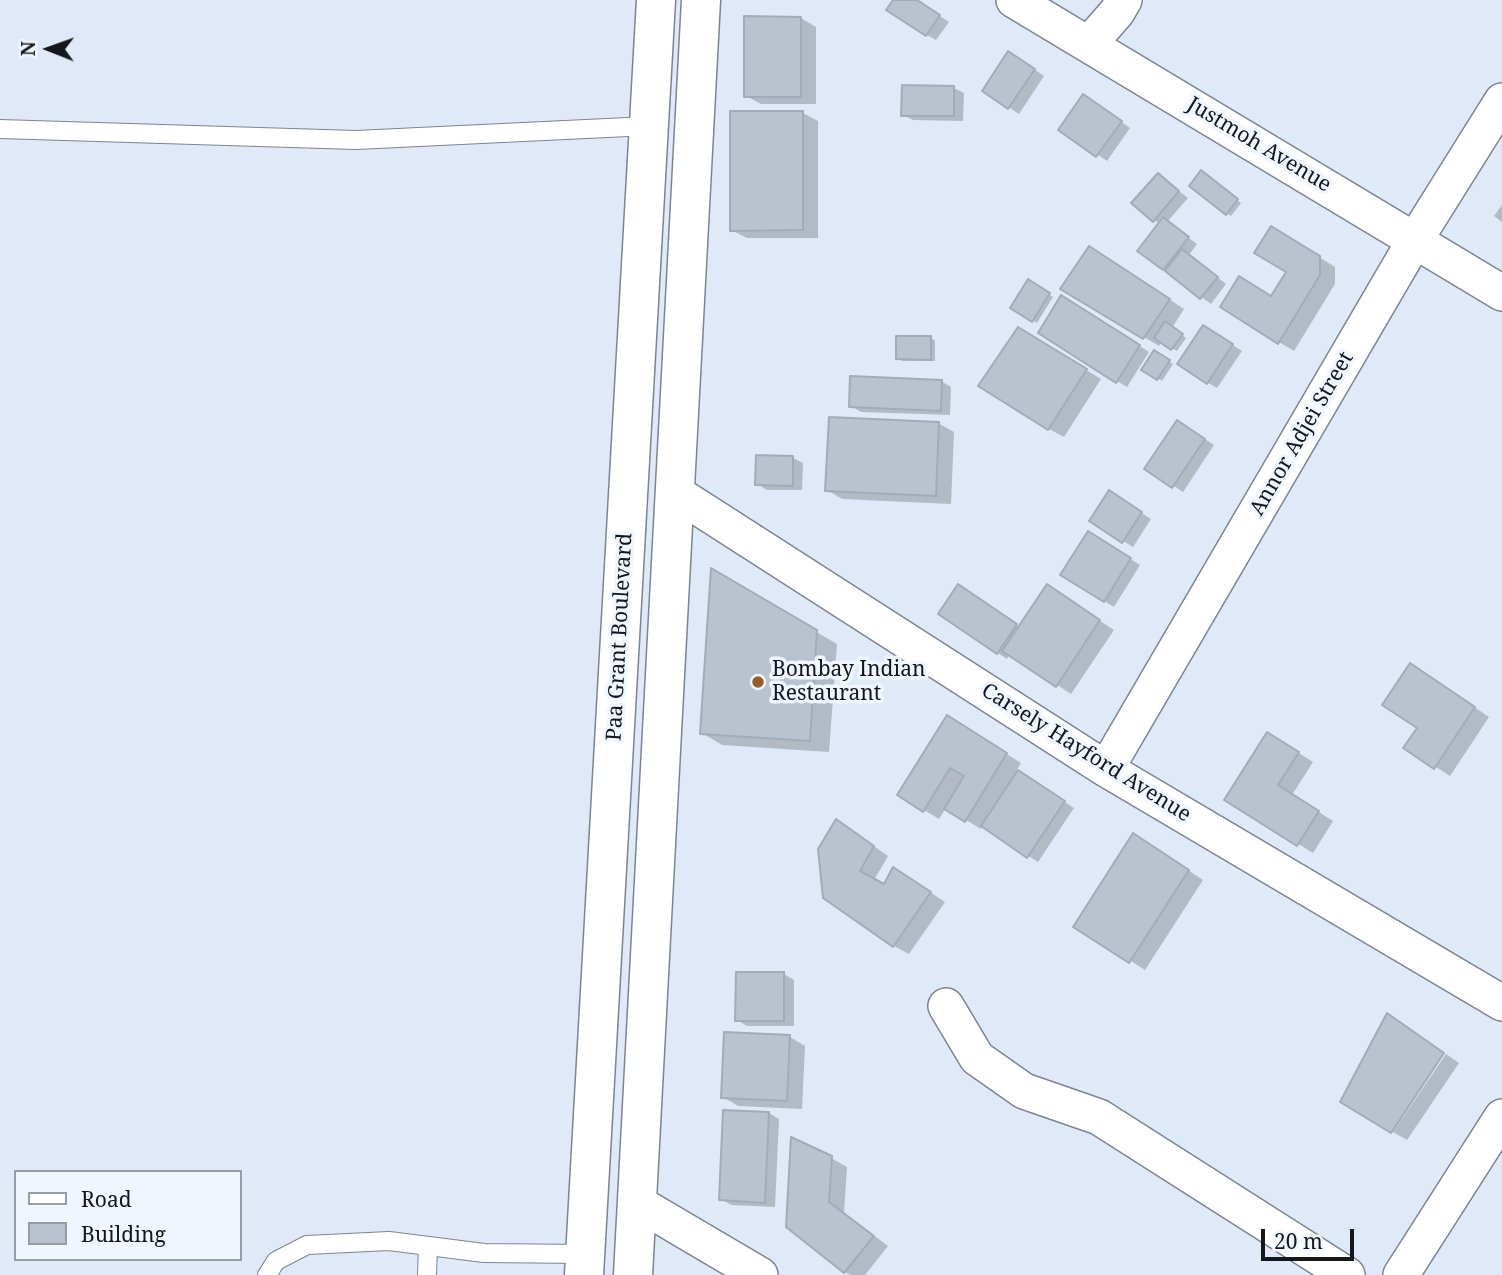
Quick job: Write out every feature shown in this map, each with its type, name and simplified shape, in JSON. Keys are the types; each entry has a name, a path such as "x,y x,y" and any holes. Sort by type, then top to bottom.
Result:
{"main road":[{"name":"Paa Grant Boulevard","path":"585,1265 656,0"},
{"path":"633,1275 701,0"},
{"path":"606,875 655,876"}],"street":[{"name":"Justmoh Avenue","path":"1014,0 1502,293"},
{"path":"1089,44 1124,0"},
{"name":"Annor Adjei Street","path":"1106,769 1415,240 1502,101"},
{"name":"Carsely Hayford Avenue","path":"676,493 1106,769 1502,1003"},
{"path":"946,1006 977,1058 1024,1091 1099,1117 1347,1275"},
{"path":"1401,1275 1502,1117"},
{"path":"636,1202 721,1264 760,1275"}],"lane":[{"path":"0,129 356,140 649,126"},
{"path":"267,1275 276,1261 307,1245 389,1241 585,1265"},
{"path":"427,1275 428,1246"}],"building":[{"path":"893,0 917,0 940,15 926,36 886,10"},
{"path":"744,16 801,17 801,97 744,97"},
{"path":"1008,51 1035,69 1008,109 982,91"},
{"path":"902,85 954,86 954,116 901,116"},
{"path":"1083,94 1122,121 1096,157 1058,130"},
{"path":"730,111 803,111 803,230 730,231"},
{"path":"1201,170 1238,199 1226,215 1189,186"},
{"path":"1158,173 1179,191 1153,222 1131,203"},
{"path":"1163,217 1189,237 1163,270 1137,251"},
{"path":"1271,226 1320,256 1320,275 1278,344 1220,307 1239,276 1271,296 1286,272 1254,253"},
{"path":"1089,246 1170,299 1143,339 1060,289"},
{"path":"1182,249 1218,277 1200,299 1165,271"},
{"path":"1028,279 1050,293 1032,322 1010,308"},
{"path":"1061,295 1140,345 1116,383 1038,333"},
{"path":"1165,321 1183,334 1171,350 1154,338"},
{"path":"1203,325 1233,344 1207,384 1177,364"},
{"path":"1018,327 1087,369 1048,430 978,386"},
{"path":"896,336 931,336 931,360 896,359"},
{"path":"1154,350 1170,360 1157,380 1141,370"},
{"path":"850,376 942,380 941,411 849,407"},
{"path":"829,417 939,422 936,496 825,491"},
{"path":"1177,420 1205,439 1172,488 1144,469"},
{"path":"756,455 793,456 793,486 755,485"},
{"path":"1109,490 1142,512 1122,543 1089,521"},
{"path":"1088,531 1131,558 1104,602 1060,575"},
{"name":"Bombay Indian Restaurant","path":"711,568 817,630 810,741 700,734"},
{"path":"958,584 1017,624 997,654 938,614"},
{"path":"1047,584 1100,620 1056,687 1002,651"},
{"path":"1410,663 1475,707 1434,769 1403,748 1417,728 1382,705"},
{"path":"947,715 1007,753 965,822 944,809 964,776 950,768 923,812 897,795"},
{"path":"1267,732 1299,752 1278,785 1319,811 1297,846 1224,800"},
{"path":"1018,770 1065,801 1027,858 981,826"},
{"path":"836,819 874,846 860,871 884,884 893,867 931,892 893,947 823,898 818,849"},
{"path":"1133,833 1189,870 1129,963 1073,927"},
{"path":"736,972 784,972 784,1021 735,1021"},
{"path":"1387,1013 1444,1053 1391,1133 1340,1102"},
{"path":"724,1032 790,1035 787,1101 721,1098"},
{"path":"723,1110 769,1112 765,1203 719,1200"},
{"path":"791,1137 832,1156 829,1202 874,1236 844,1273 786,1227"}],"place":[{"name":"Bombay Indian Restaurant","path":"758,682"}]}
